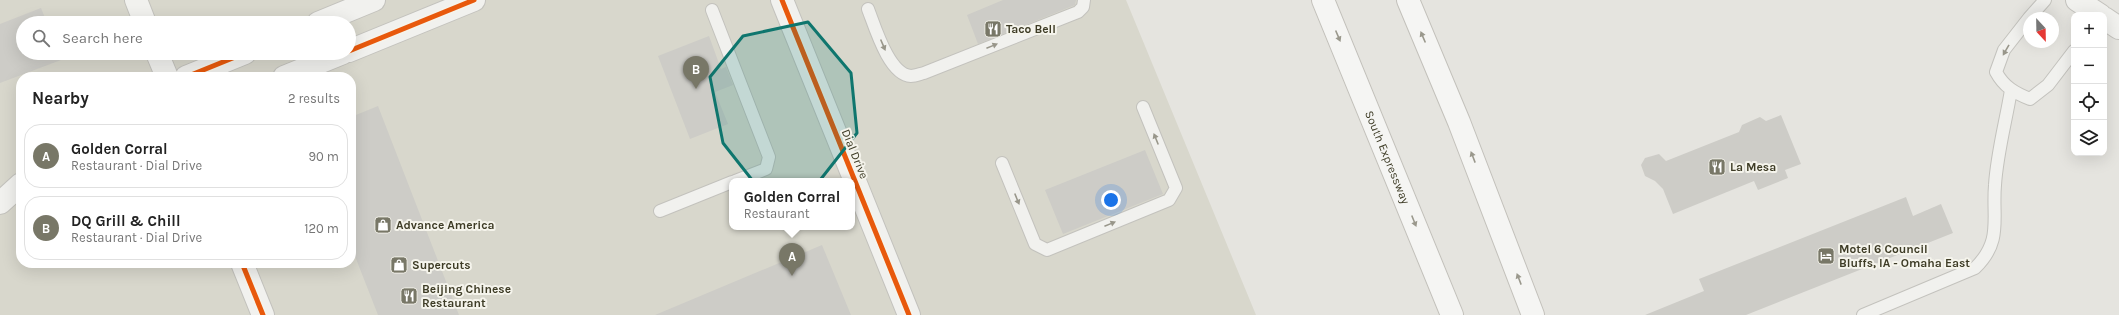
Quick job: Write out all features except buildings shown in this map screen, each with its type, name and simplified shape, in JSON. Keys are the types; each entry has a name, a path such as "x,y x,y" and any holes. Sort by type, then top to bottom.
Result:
{"main road":[{"name":"South Expressway","path":"1323,0 1452,315"},
{"path":"1408,0 1459,122 1533,315"}],"street":[{"path":"136,0 142,16"},
{"path":"335,16 374,0"},
{"path":"356,48 474,0"},
{"name":"Dial Drive","path":"782,0 854,178"},
{"path":"2077,0 2095,12"},
{"path":"2107,20 2119,28"},
{"path":"160,60 165,72"},
{"path":"198,72 228,60"},
{"path":"296,72 326,60"},
{"name":"Dial Drive","path":"855,181 909,315"},
{"path":"0,203 16,189"},
{"path":"244,268 263,315"}],"lane":[{"path":"868,9 890,60 901,72 910,76 924,73 1078,12 1083,7 1084,0"},
{"path":"2034,12 2045,0"},
{"path":"712,10 769,157 766,169 743,178"},
{"path":"2023,26 2004,50 1996,72 2001,82 2011,90 2030,99 2048,86 2071,54"},
{"path":"1862,315 1975,268 1984,260 1990,248 1996,228 1995,185 2011,90"},
{"path":"1002,163 1035,244 1047,250 1169,200 1172,197 1176,188 1143,107"},
{"path":"660,211 729,183"}],"highlighted area":[{"path":"808,22 851,73 857,133 817,184 760,190 723,143 710,77 743,36"}],"shaded area":[{"path":"0,0 1126,0 1256,315 0,315"}],"cycle path":[{"path":"356,48 474,0"},
{"path":"782,0 854,178"},
{"path":"198,72 228,60"},
{"path":"855,181 909,315"},
{"path":"244,268 263,315"}],"place":[{"name":"Taco Bell","path":"993,29"},
{"name":"DQ Grill & Chill","path":"696,89"},
{"name":"La Mesa","path":"1717,167"},
{"name":"Advance America","path":"383,225"},
{"name":"Motel 6 Council Bluffs, IA - Omaha East","path":"1826,256"},
{"name":"Supercuts","path":"399,265"},
{"name":"Golden Corral","path":"792,276"},
{"name":"Beijing Chinese Restaurant","path":"409,296"}]}
